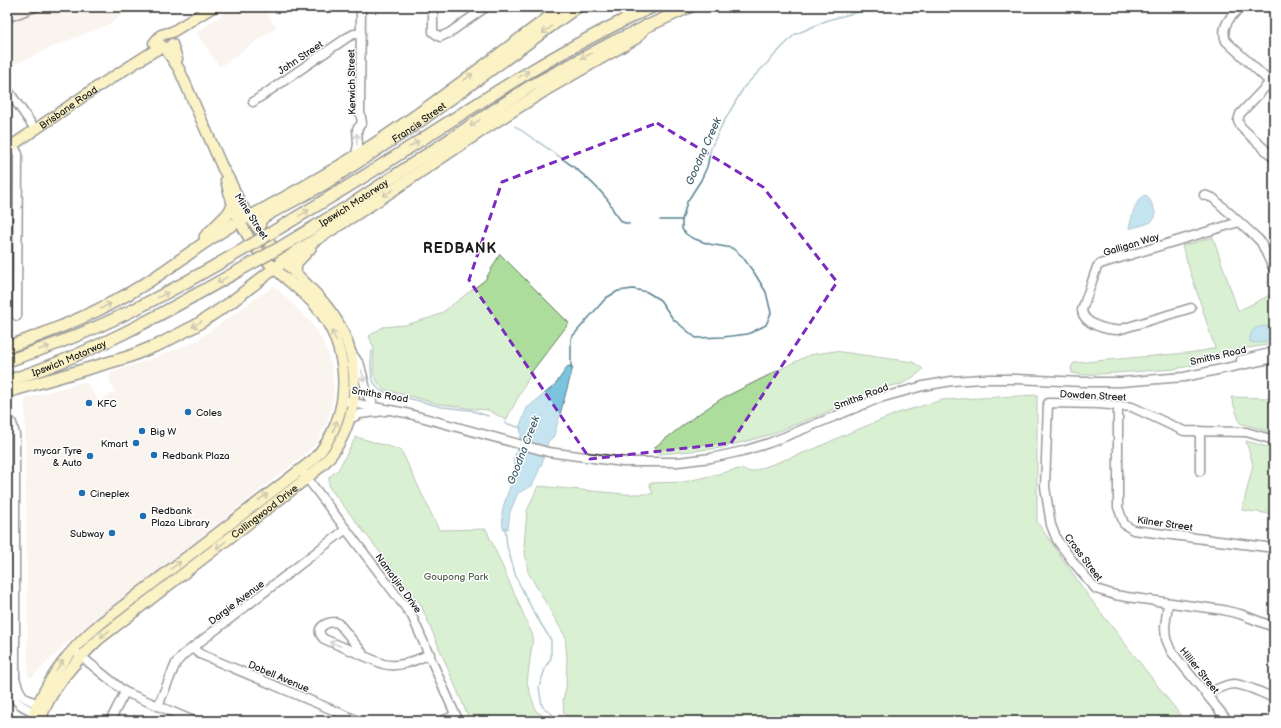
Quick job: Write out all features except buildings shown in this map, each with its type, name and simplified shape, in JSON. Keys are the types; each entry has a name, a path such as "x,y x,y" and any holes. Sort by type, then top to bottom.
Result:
{"highway":[{"name":"Ipswich Motorway","path":"7,361 66,340 132,311 162,295 246,248 266,232 354,182 514,80 576,45 652,7"},
{"name":"Ipswich Motorway","path":"7,381 51,365 111,338 171,308 281,247 358,199 530,87 595,51 689,7"},
{"path":"7,392 128,357 160,344 189,329 249,289 284,261 317,238 523,105 636,38 646,26"},
{"path":"205,243 204,238 227,216 233,206"},
{"path":"7,347 60,328 106,306 148,282 205,243 244,219"},
{"path":"295,273 296,263 313,245 317,238"}],"main road":[{"name":"Brisbane Road","path":"10,147 91,91 156,50 214,7"},
{"name":"Francis Street","path":"244,219 306,186 356,156 447,93 562,7"},
{"name":"Francis Street","path":"266,232 260,222 264,217 325,184 414,126 578,7"},
{"name":"Mine Street","path":"166,42 241,204 244,219 254,245 274,269"},
{"name":"Mine Street","path":"224,169 233,206 244,219 266,232 284,261"},
{"name":"Collingwood Drive","path":"38,713 81,657 100,639 307,478 331,455 338,446 350,419 353,401 354,372 350,351 345,336 334,315 284,261"},
{"name":"Collingwood Drive","path":"38,713 54,674 72,650 101,623 313,460 327,442 336,425 343,399 344,384 338,345 330,327 314,304 274,269"}],"street":[{"name":"Kerwich Street","path":"356,156 358,144 357,129 362,123 360,112 361,7"},
{"path":"433,7 433,32 440,37 449,33 486,7"},
{"path":"1242,7 1231,15 1224,31 1226,41 1272,80 1240,114 1238,121 1241,127 1274,158"},
{"name":"John Street","path":"253,102 348,37 354,34 361,34"},
{"path":"7,89 35,129"},
{"path":"10,147 18,154 17,316"},
{"path":"1204,195 1213,198 1261,242 1274,270"},
{"name":"Galligan Way","path":"1191,308 1118,330 1111,330 1087,321 1082,315 1082,310 1097,267 1100,264 1239,222"},
{"path":"350,351 360,365 368,397 372,401"},
{"name":"Smiths Road","path":"1167,378 1274,352"},
{"name":"Smiths Road","path":"343,399 392,409 548,450 569,454 608,460 646,463 678,462 711,458 743,451 769,443 880,398 923,386 952,381 982,379 1121,382 1184,377 1274,358"},
{"name":"Smiths Road","path":"353,401 372,401 414,410 514,441"},
{"name":"Dowden Street","path":"1048,403 1099,404 1132,407 1184,431 1246,432 1274,440"},
{"name":"Cross Street","path":"1048,403 1045,487 1051,525 1057,540 1096,589 1114,595 1223,610 1240,614 1274,627"},
{"name":"Kilner Street","path":"1118,406 1118,507 1124,524 1133,530 1274,548"},
{"path":"350,419 360,414 392,409"},
{"path":"7,418 12,423 15,434 15,680 13,694 21,705 38,713"},
{"path":"1200,431 1200,471"},
{"name":"Namatjira Drive","path":"300,470 408,609 430,654 457,718"},
{"name":"Dargie Avenue","path":"158,706 176,663 192,648 346,529"},
{"name":"Hillier Street","path":"1168,603 1165,627 1166,639 1171,651 1228,721"},
{"path":"362,654 362,652 336,622 322,625 320,633 324,639 384,664 395,665 410,663 430,654"},
{"name":"Dobell Avenue","path":"192,648 200,654 359,721"},
{"path":"72,650 125,692 194,721"},
{"path":"1207,694 1220,687 1233,684 1243,686 1274,698"},
{"path":"110,721 125,692"},
{"path":"440,721 457,718"}],"highlighted area":[{"path":"657,123 763,187 837,282 731,443 590,459 469,280 502,182"}],"shaded area":[{"path":"7,7 135,7 107,25 47,49 21,62 7,65"},
{"path":"233,7 263,7 276,27 220,67 196,33"},
{"path":"274,286 310,321 323,341 332,367 334,394 331,409 327,423 316,443 303,456 70,640 32,677 28,677 25,401 27,398 83,382 87,384 99,401 116,391 110,383 109,378 111,373 194,342"}],"green space":[{"path":"1213,237 1238,311 1274,293 1274,344 1230,350 1230,352 1217,360 1175,369 1083,375 1072,373 1071,367 1074,363 1197,352 1215,348 1182,246"},
{"path":"500,254 569,323 533,370 506,420 488,410 439,404 383,389 373,373 374,349 369,336 383,327 405,325 433,317 443,312 485,280"},
{"path":"835,351 913,362 923,369 902,384 874,389 825,413 769,435 721,448 661,454 654,453 655,447 694,417 721,399 809,355"},
{"path":"1037,395 1037,522 1089,597 1185,721 572,721 564,713 563,700 566,688 567,658 565,636 528,572 524,546 527,511 538,486 624,494 653,494 649,483 684,482 739,469 751,472 814,449 898,413 942,400"},
{"path":"1231,397 1268,398 1274,419 1274,433 1240,423"},
{"name":"Goupong Park","path":"356,437 401,450 439,530 486,529 533,636 527,683 536,711 551,721 470,721 421,605 329,487 329,477 338,470"},
{"path":"1246,441 1274,449 1274,520 1271,514 1242,510 1253,465"}],"water":[{"path":"1146,195 1154,209 1154,218 1148,224 1129,229 1136,204"},
{"path":"1265,326 1271,328 1273,334 1271,337 1267,341 1263,342 1250,342 1253,330 1258,327"},
{"path":"568,366 573,367 554,436 548,442 543,461 532,486 518,493 510,512 508,529 503,529 502,514 516,469 513,459 521,435 520,425 527,408 555,385"}],"waterway":[{"name":"Goodna Creek","path":"571,368 571,338 606,298 618,291 633,289 647,292 660,300 673,319 696,338 748,334 766,325 771,313 766,292 742,256 732,248 709,244 692,238 682,229 682,220 687,202 701,180 707,167 711,148 722,125 744,87 794,35 828,20 876,7"},
{"path":"515,126 587,178 608,200 622,222 629,224"},
{"path":"660,220 682,220"},
{"path":"372,351 372,378 381,391 442,407 470,410 488,416"},
{"path":"505,423 521,428"},
{"name":"Goodna Creek","path":"505,527 507,546 516,577 533,611 551,640 551,658 546,666 539,687 542,706 560,721"}],"railway":[{"path":"7,23 48,7"}],"place":[{"name":"KFC","path":"89,403"},
{"name":"Coles","path":"188,412"},
{"name":"Big W","path":"142,431"},
{"name":"Kmart","path":"136,443"},
{"name":"Redbank Plaza","path":"154,455"},
{"name":"mycar Tyre & Auto","path":"90,456"},
{"name":"Cineplex","path":"82,493"},
{"name":"Redbank Plaza Library","path":"143,516"},
{"name":"Subway","path":"112,533"}],"district":[{"name":"REDBANK","path":"460,248"}]}
